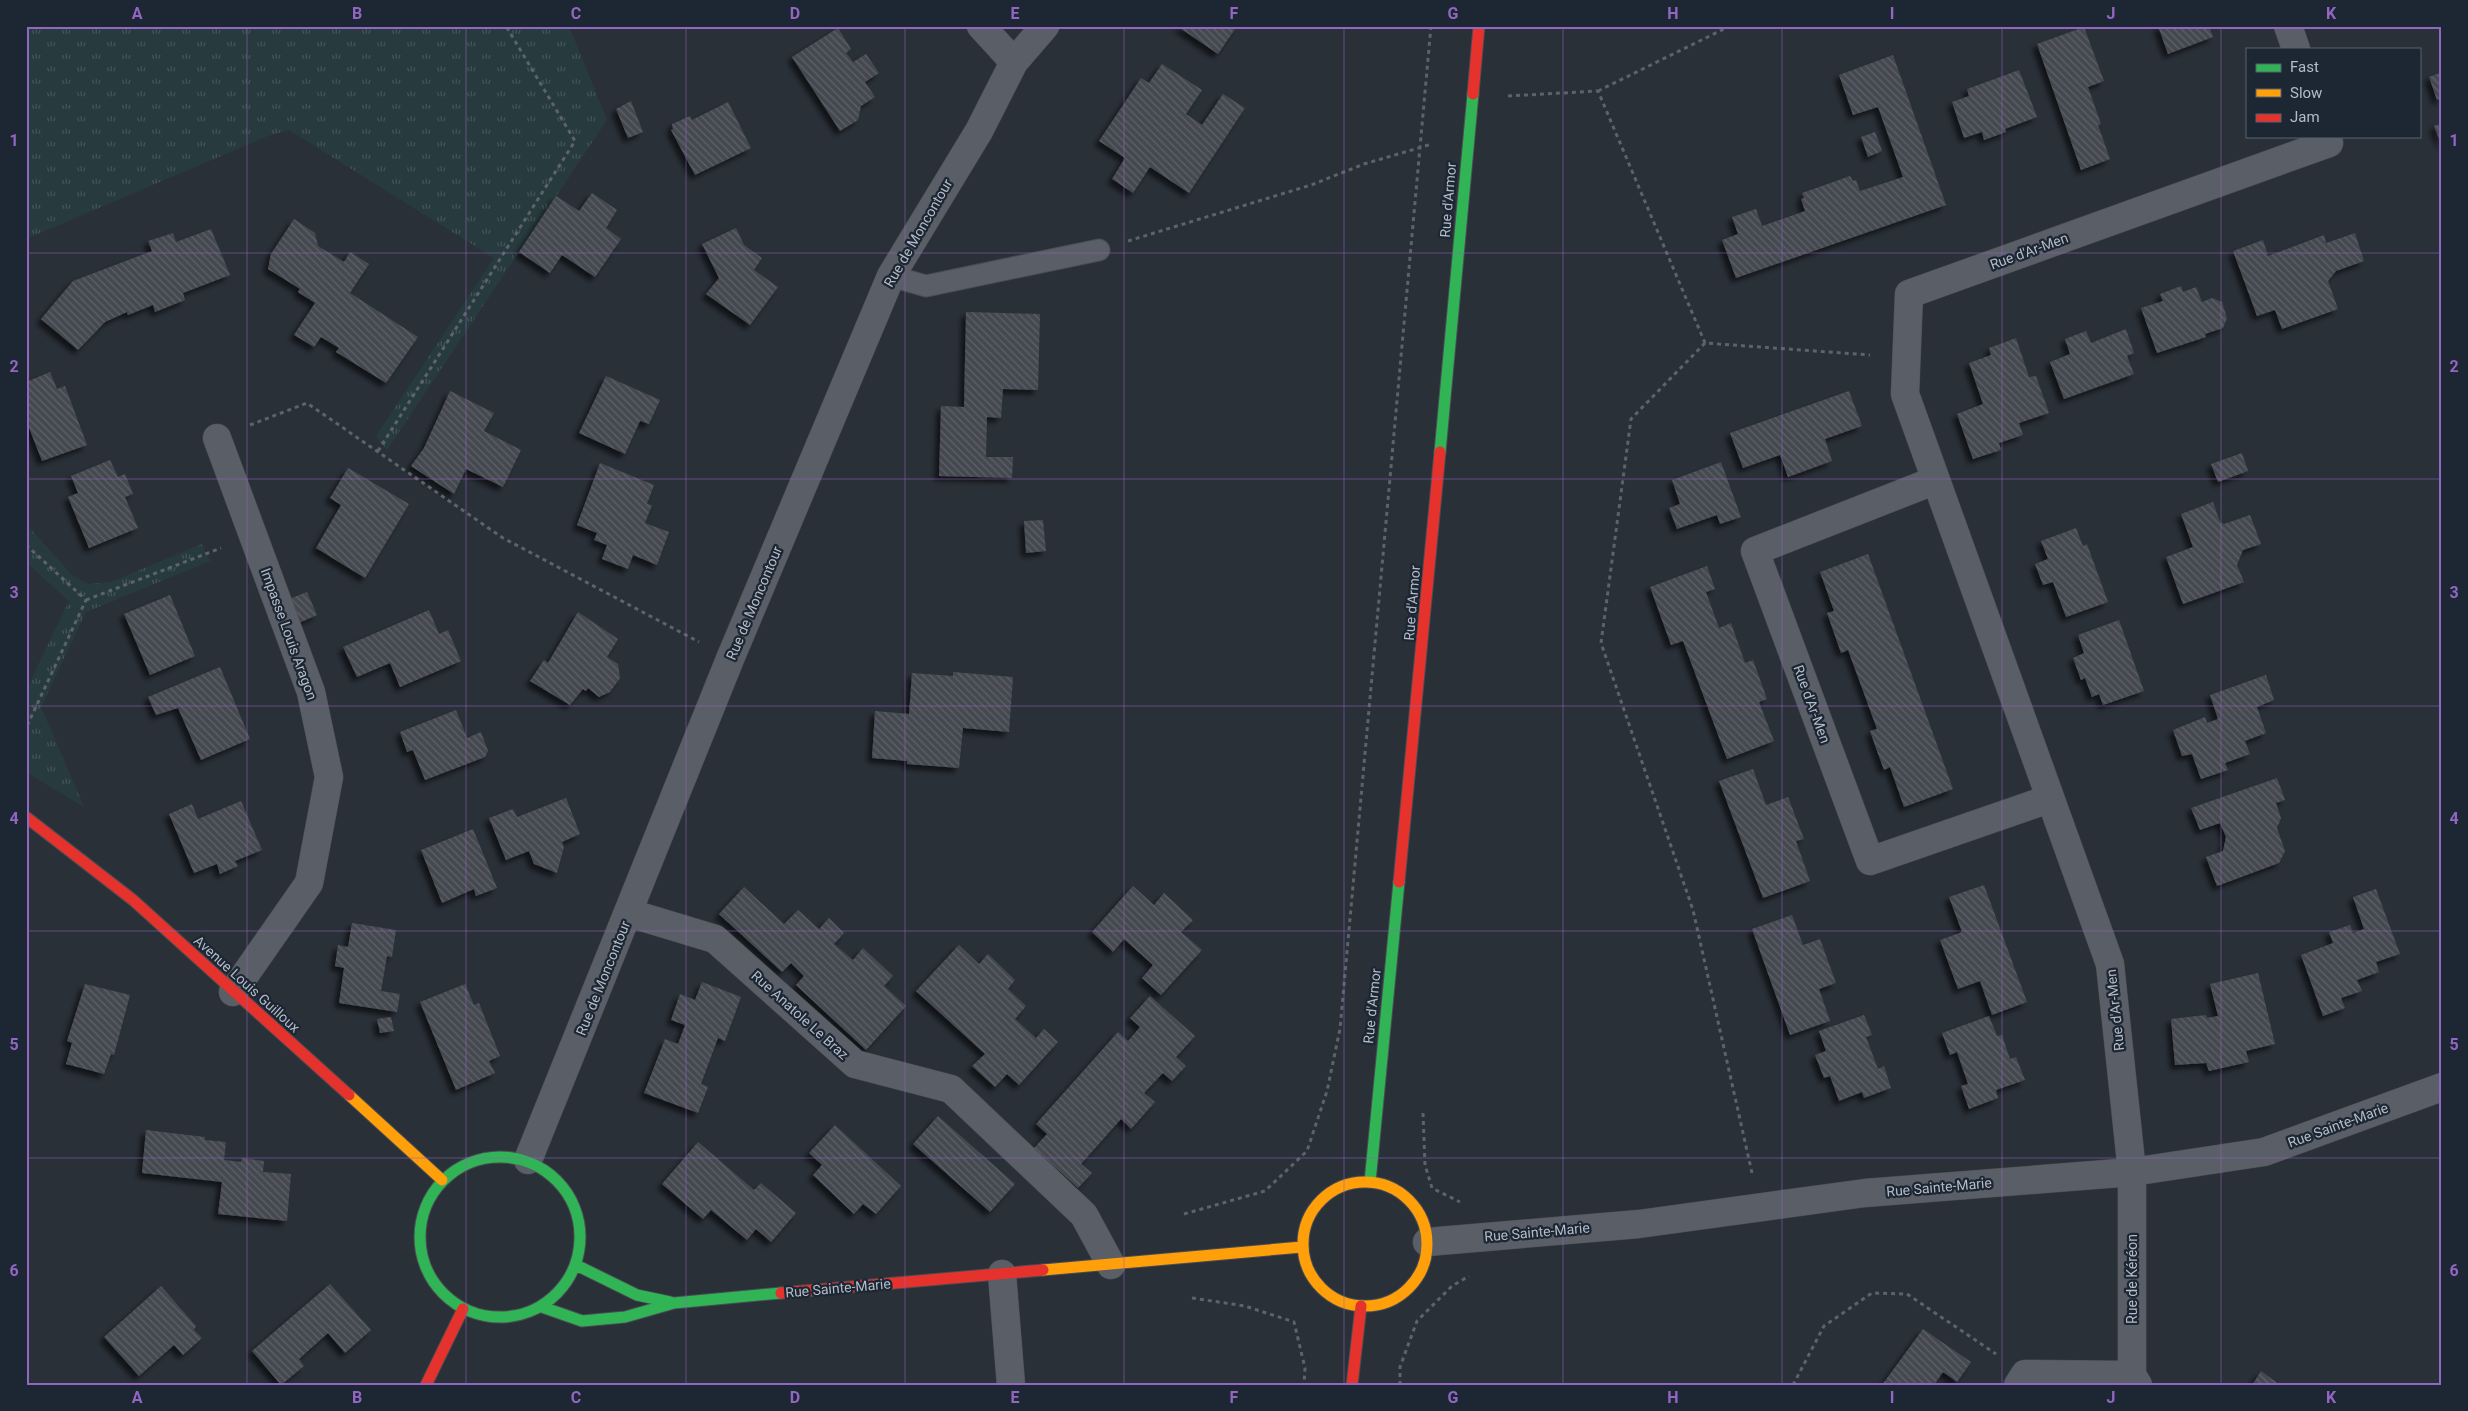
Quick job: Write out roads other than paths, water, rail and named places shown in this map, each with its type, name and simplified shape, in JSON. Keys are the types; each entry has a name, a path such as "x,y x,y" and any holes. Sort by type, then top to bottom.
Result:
{"main road":[{"name":"Rue d'Armor","path":"1370,1182 1426,611 1479,26"},
{"name":"Avenue Louis Guilloux","path":"26,817 50,833 133,900 442,1180"},
{"path":"505,1156 528,1160 550,1173 568,1192 575,1207 582,1240 576,1265 563,1289 542,1307 516,1316 489,1317 463,1309 443,1294 428,1274 421,1250 420,1225 428,1200 442,1180 460,1166 482,1158 505,1156"},
{"path":"1370,1182 1387,1186 1402,1195 1415,1208 1423,1224 1426,1242 1424,1262 1415,1280 1405,1290 1382,1304 1361,1306 1343,1302 1327,1294 1315,1281 1306,1265 1302,1247 1305,1226 1315,1207 1329,1193 1349,1184 1370,1182"},
{"name":"Rue Sainte-Marie","path":"542,1307 582,1321 625,1317 674,1303 1302,1247"},
{"name":"Rue Sainte-Marie","path":"576,1265 637,1295 674,1303"},
{"path":"1352,1385 1361,1306"},
{"path":"426,1385 463,1309"}],"street":[{"path":"981,26 1014,62"},
{"name":"Rue de Moncontour","path":"528,1160 730,659 891,276 979,131 1014,62 1045,26"},
{"path":"2288,26 2296,48"},
{"name":"Rue d'Ar-Men","path":"2132,1172 2110,964 1904,394 1909,294 2328,139"},
{"name":"Impasse Louis Aragon","path":"217,438 311,692 329,777 309,883 234,992"},
{"name":"Rue d'Ar-Men","path":"1936,480 1755,551 1870,861 2049,798"},
{"name":"Rue Anatole Le Braz","path":"629,913 715,939 855,1064 952,1089 1084,1215 1111,1265"},
{"name":"Rue Sainte-Marie","path":"1426,1242 1639,1224 1865,1193 2132,1172 2264,1152 2442,1087"},
{"name":"Rue de Kéréon","path":"2132,1172 2135,1380"},
{"path":"1002,1274 1011,1385"},
{"path":"2022,1379 2135,1380"}],"lane":[{"path":"891,276 926,286 1099,250"}]}
